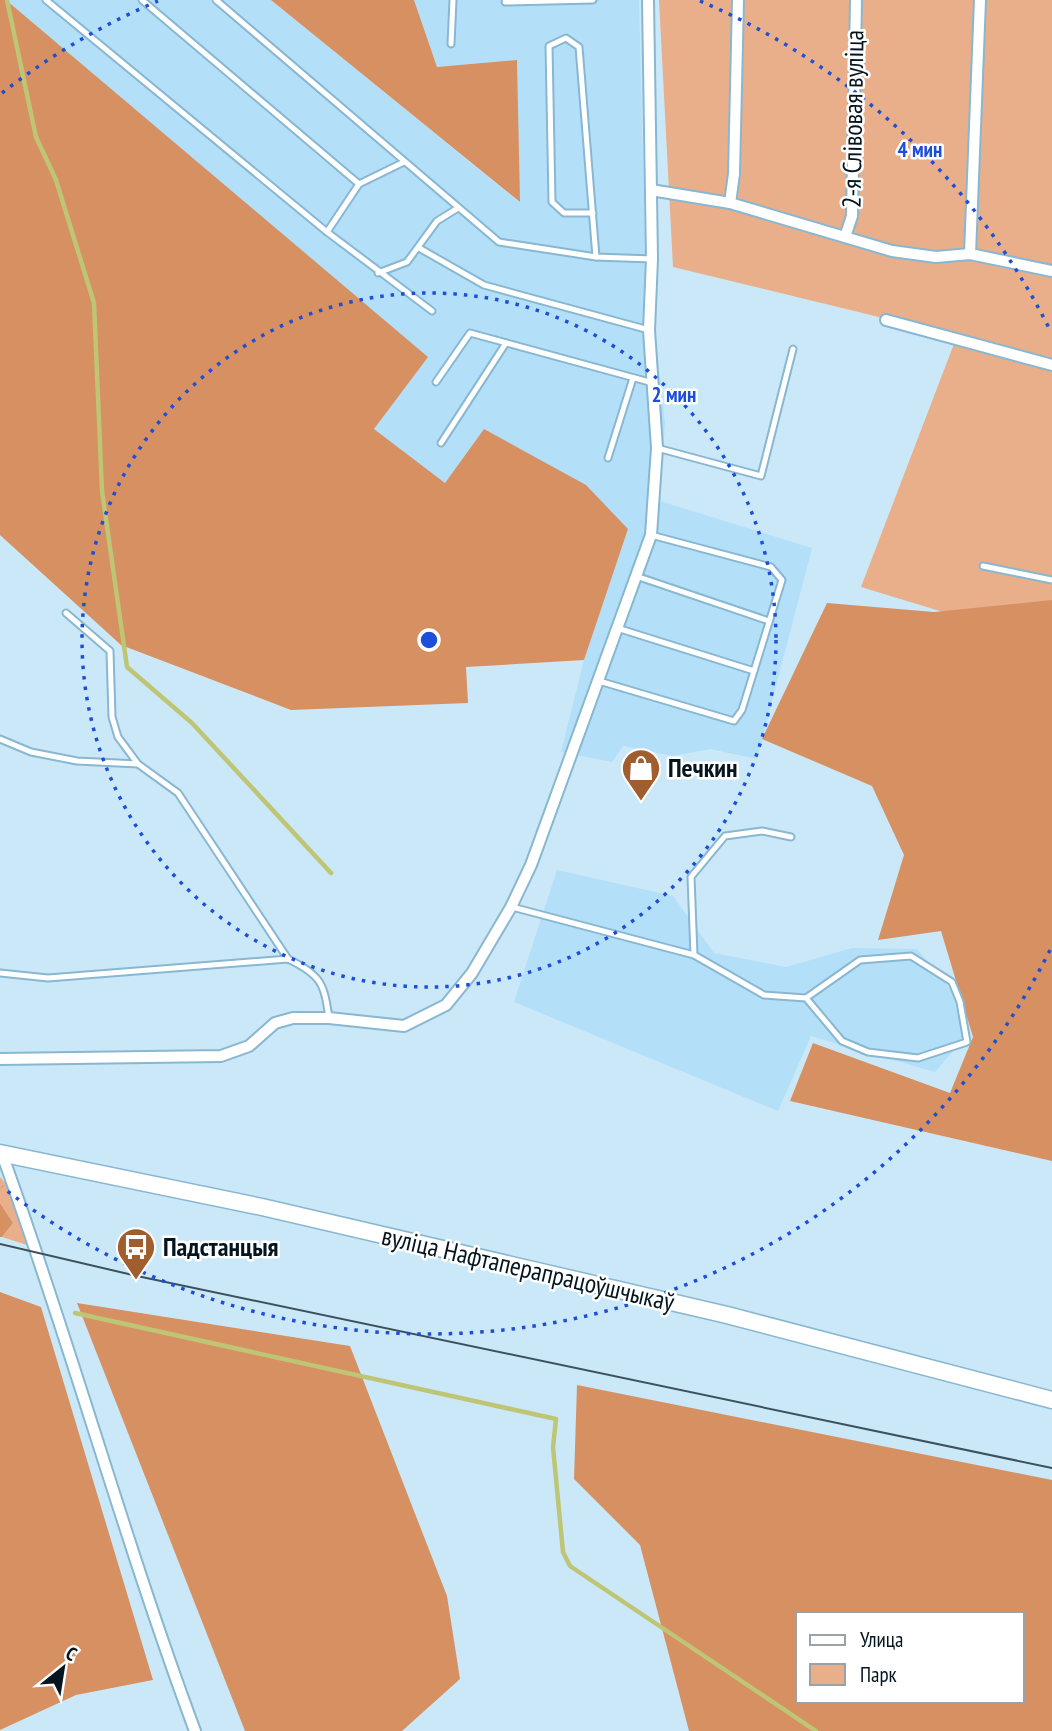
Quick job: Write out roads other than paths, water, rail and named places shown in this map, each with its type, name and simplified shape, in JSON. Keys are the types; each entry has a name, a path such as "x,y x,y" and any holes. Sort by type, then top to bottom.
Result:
{"main road":[{"name":"вуліца Нафтаперапрацоўшчыкаў","path":"1,1153 262,1207 714,1312 1052,1399"}],"street":[{"path":"0,1059 221,1056 249,1046 275,1023 293,1018 330,1018 404,1026 446,1005 472,973 511,907 531,865 652,535 657,447 649,330 652,259 648,0"},
{"path":"730,203 738,0"},
{"name":"2-я Слівовая вуліца","path":"845,237 852,216 856,0"},
{"path":"970,254 981,0"},
{"path":"651,190 730,203 892,251 936,257 970,254 1052,271"},
{"path":"886,320 1052,365"},
{"path":"1,1153 40,1261 153,1617 195,1731"}],"lane":[{"path":"46,0 378,274 432,311"},
{"path":"142,0 359,184"},
{"path":"216,0 499,242 596,257 652,259"},
{"path":"452,44 453,0"},
{"path":"505,2 593,0"},
{"path":"593,213 564,213 552,202 549,46 566,38 579,47 593,213 596,257"},
{"path":"327,232 359,184 404,162"},
{"path":"378,274 407,262 437,221 458,208"},
{"path":"419,248 484,285 649,330"},
{"path":"436,382 470,333 653,383"},
{"path":"441,443 506,343"},
{"path":"657,447 761,476 793,349"},
{"path":"608,458 633,378"},
{"path":"597,681 734,720 742,710 782,580 771,567 652,535"},
{"path":"983,566 1052,580"},
{"path":"636,576 769,621"},
{"path":"66,612 110,651 112,718 118,737 138,764 178,793 288,959"},
{"path":"617,628 754,671"},
{"path":"0,739 32,752 77,761 138,764"},
{"path":"694,955 691,877 725,836 762,831 791,837"},
{"path":"511,907 694,955 764,995 806,998 860,960 911,956 952,982 960,1002 967,1042 918,1058 868,1052 842,1041 806,998"},
{"path":"0,973 48,978 288,959 313,971 325,989 330,1018"}],"waterway":[{"path":"7,0 36,137 56,180 94,303 102,491 127,667 192,723 331,873"},
{"path":"75,1313 556,1419 553,1447 563,1552 570,1566 816,1731"}],"tram line":[{"path":"0,1244 137,1276 1052,1468"}],"place":[{"name":"Печкин","path":"641,802"},
{"name":"Падстанцыя","path":"136,1281"}]}
